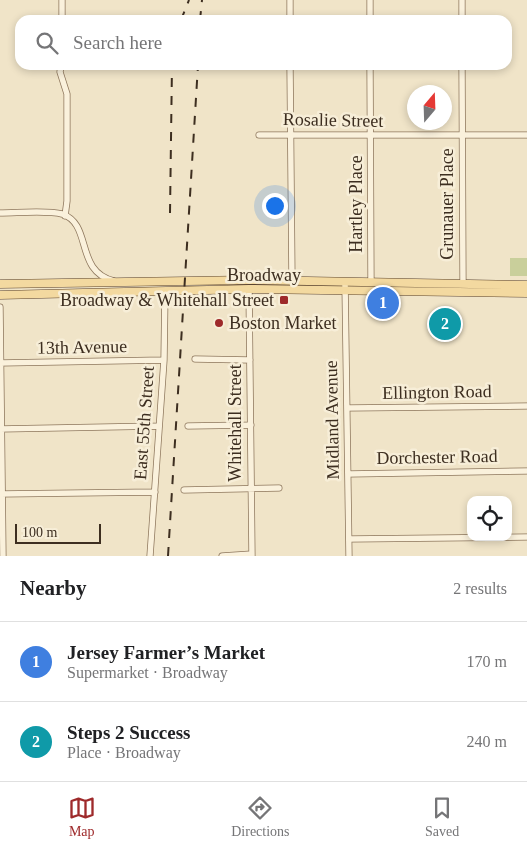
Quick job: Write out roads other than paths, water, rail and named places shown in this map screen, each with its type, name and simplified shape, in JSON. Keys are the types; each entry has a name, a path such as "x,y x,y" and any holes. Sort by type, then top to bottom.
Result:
{"main road":[{"name":"Broadway","path":"0,284 292,281 345,287 371,283 527,286"},
{"name":"Broadway","path":"0,295 345,287 527,293"}],"street":[{"path":"62,0 62,15"},
{"path":"290,0 290,15"},
{"path":"370,0 370,15"},
{"path":"462,0 462,15"},
{"path":"60,70 67,94 66,216"},
{"path":"290,70 292,281"},
{"name":"Hartley Place","path":"370,70 371,283"},
{"name":"Grunauer Place","path":"462,70 463,284"},
{"name":"Rosalie Street","path":"259,135 527,136"},
{"path":"0,213 54,213 66,216 76,225 95,271 106,278 126,282"},
{"name":"Midland Avenue","path":"345,287 349,556"},
{"name":"Whitehall Street","path":"249,289 252,555"},
{"name":"East 55th Street","path":"150,556 164,360 165,291"},
{"path":"0,307 3,556"},
{"name":"13th Avenue","path":"1,363 164,360"},
{"path":"195,360 250,360"},
{"name":"Ellington Road","path":"347,408 527,406"},
{"path":"188,426 251,425"},
{"path":"1,429 159,426"},
{"name":"Dorchester Road","path":"348,474 527,471"},
{"path":"184,490 279,488"},
{"path":"1,494 155,492"},
{"path":"349,539 527,537"},
{"path":"222,556 252,555"}],"railway":[{"path":"183,15 189,0"},
{"path":"200,15 202,0"},
{"path":"170,213 172,70"},
{"path":"168,556 198,70"}],"place":[{"name":"Broadway & Whitehall Street","path":"284,300"},
{"name":"Jersey Farmer’s Market","path":"383,303"},
{"name":"Boston Market","path":"219,323"},
{"name":"Steps 2 Success","path":"445,324"}]}
